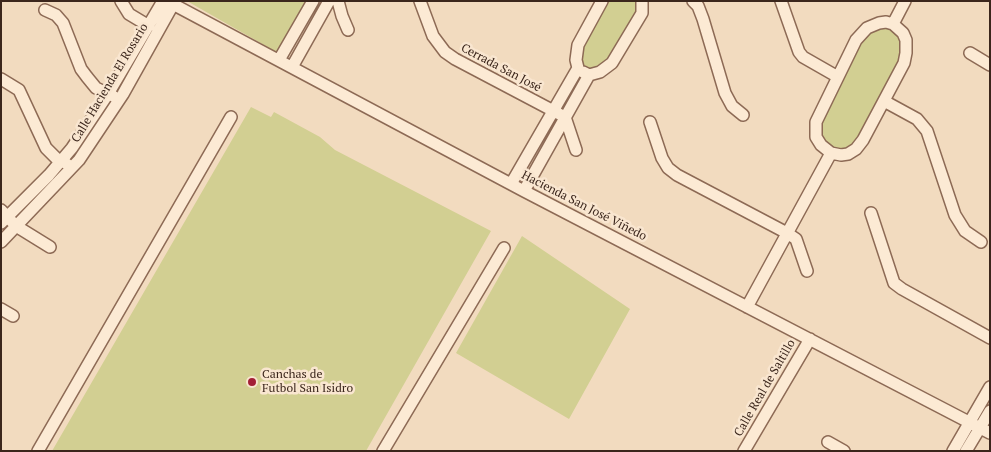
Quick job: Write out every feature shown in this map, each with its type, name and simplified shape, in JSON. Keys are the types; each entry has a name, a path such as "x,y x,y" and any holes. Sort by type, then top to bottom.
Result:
{"street":[{"path":"122,1 129,14 149,26"},
{"path":"279,60 313,1"},
{"path":"292,67 329,1"},
{"path":"338,1 348,30"},
{"name":"Cerrada San José","path":"420,1 433,36 445,52 565,117"},
{"path":"512,184 578,68 576,60 578,45 602,1"},
{"path":"524,191 590,75 606,68 618,55 642,13 642,1"},
{"path":"693,1 698,6 704,19 725,93 732,106 743,115"},
{"path":"781,1 799,52 803,57 838,77"},
{"path":"893,24 905,1"},
{"name":"Calle Hacienda El Rosario","path":"3,217 62,161 108,94 149,26 170,2"},
{"name":"Calle Hacienda El Rosario","path":"1,242 72,168 119,99 170,2"},
{"name":"Hacienda San José Viñedo","path":"170,2 524,191 980,428"},
{"path":"45,10 56,15 63,22 81,69 96,88 119,99"},
{"path":"879,23 893,24 906,40 904,62 856,150 841,155 831,153 821,145 816,137 816,122 856,40 872,25 879,23"},
{"path":"970,53 990,66"},
{"path":"578,68 590,75"},
{"path":"1,79 21,93 46,148 56,158 72,168"},
{"path":"884,101 917,119 927,131 955,215 965,231 981,242"},
{"path":"38,451 231,117"},
{"path":"565,117 576,150"},
{"path":"650,122 662,158 676,175 796,239 807,271"},
{"path":"747,307 831,153"},
{"path":"871,213 894,283 990,338"},
{"path":"3,217 50,247"},
{"path":"383,451 504,248"},
{"path":"1,309 13,316"},
{"name":"Calle Real de Saltillo","path":"744,451 810,339"},
{"path":"953,451 980,428 990,386"},
{"path":"966,451 990,411"},
{"path":"828,442 844,451"}],"shaded area":[{"path":"187,1 308,1 278,53"},
{"path":"603,1 640,1 641,3 616,54 599,70 582,68 580,45"},
{"path":"887,25 901,34 902,62 861,140 847,152 829,150 818,131 867,30"},
{"name":"Canchas de Futbol San Isidro","path":"251,107 271,117 274,112 320,137 335,150 491,231 366,451 52,451"},
{"path":"522,236 630,309 569,419 456,353"}],"place":[{"name":"Canchas de Futbol San Isidro","path":"252,382"}]}
